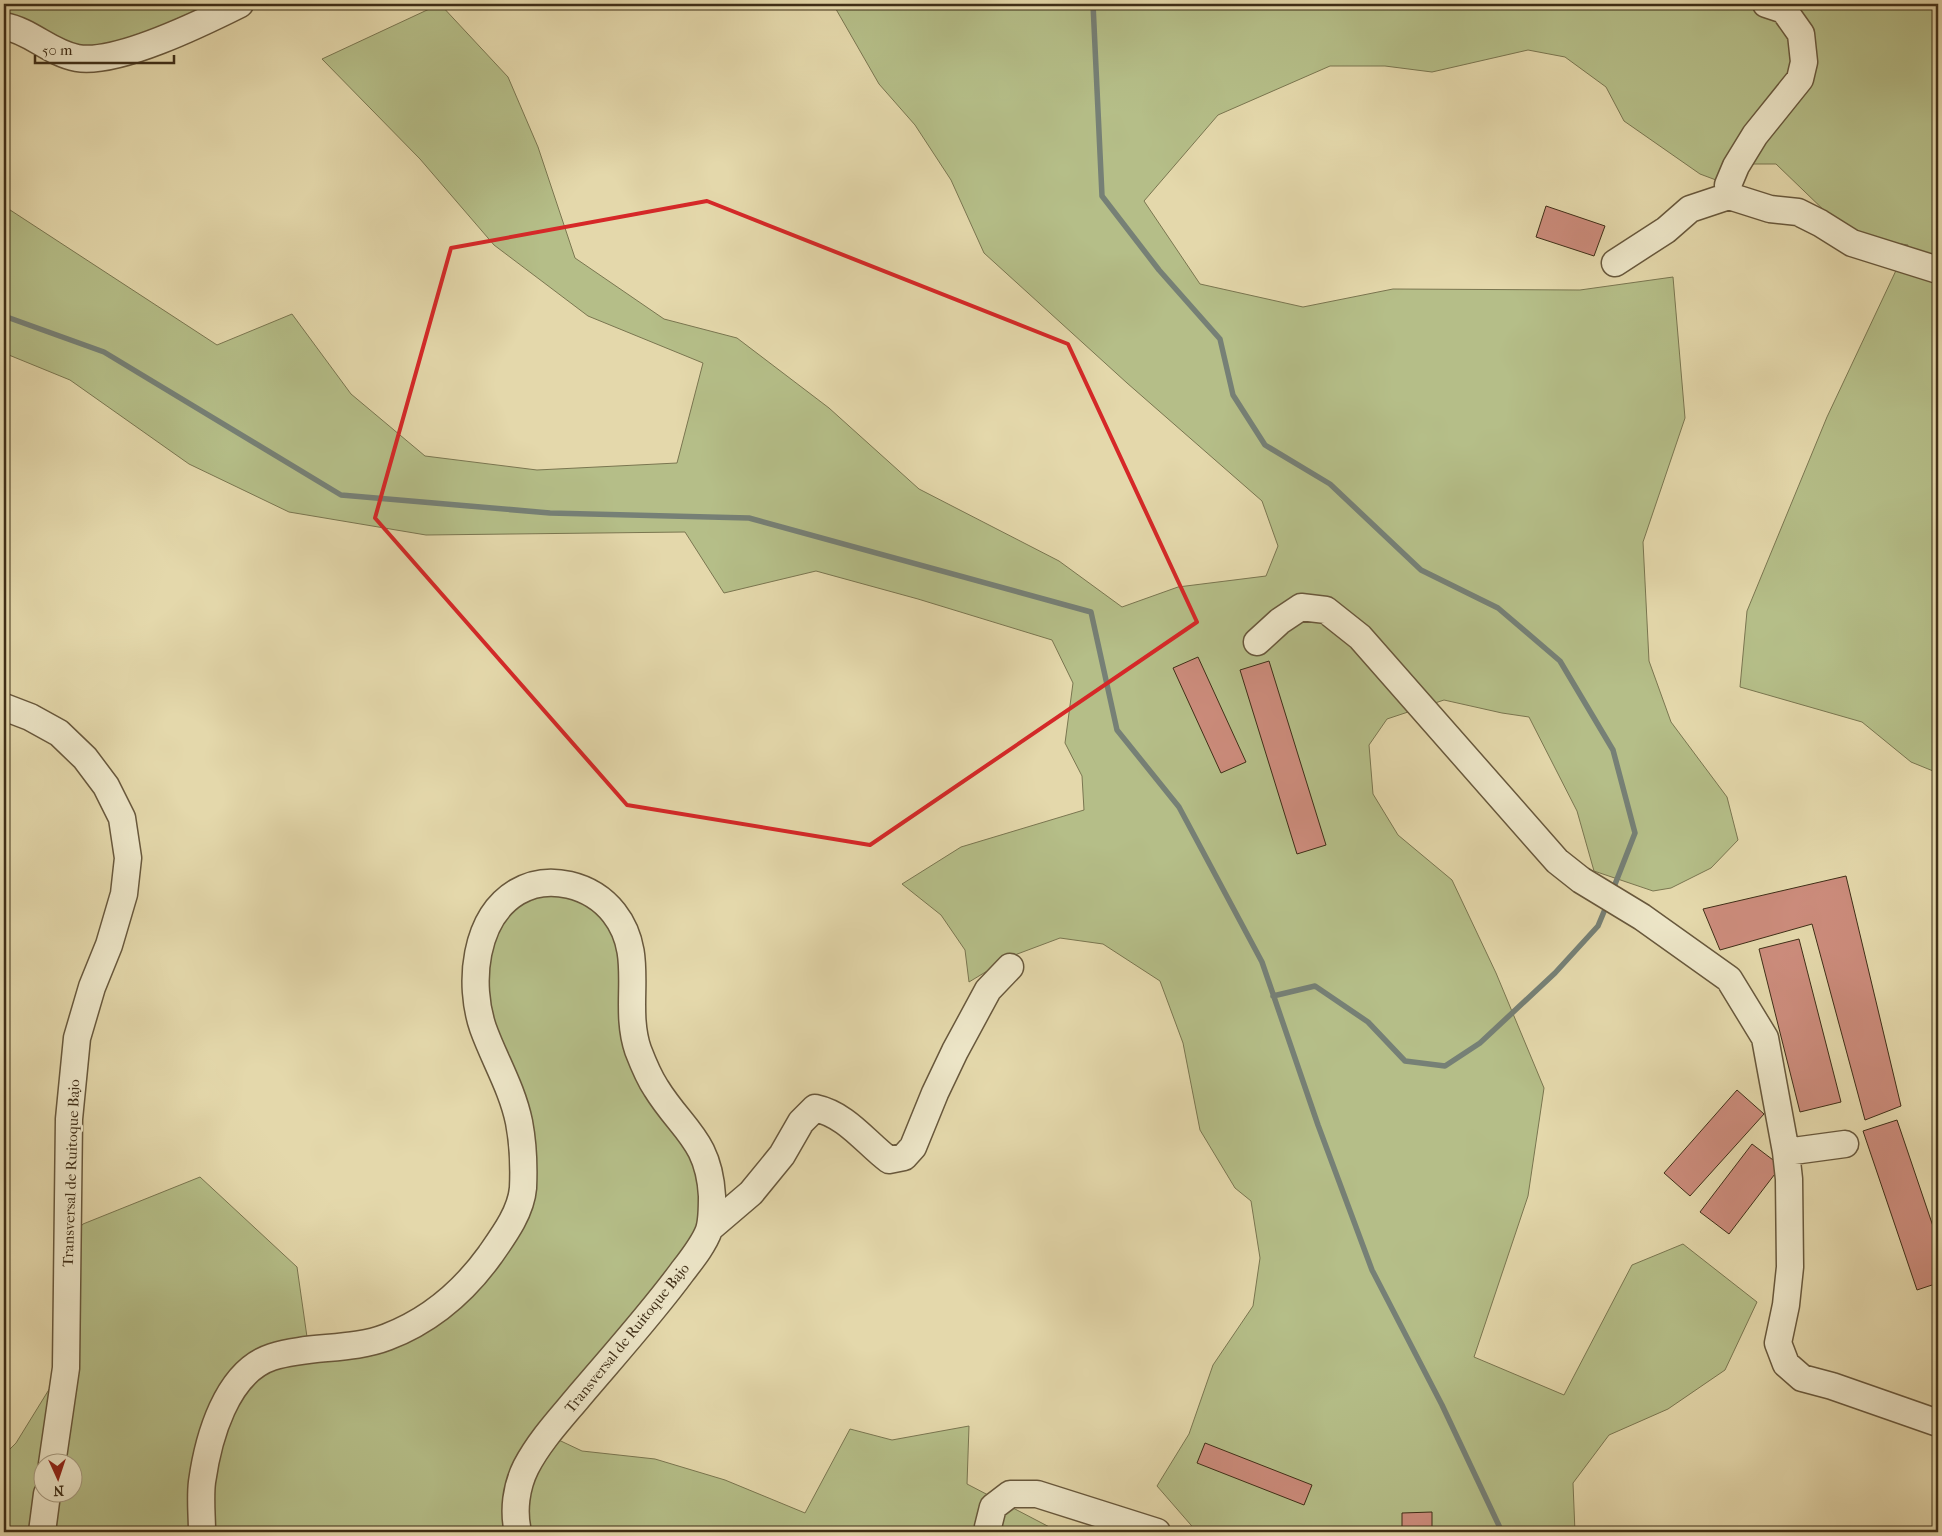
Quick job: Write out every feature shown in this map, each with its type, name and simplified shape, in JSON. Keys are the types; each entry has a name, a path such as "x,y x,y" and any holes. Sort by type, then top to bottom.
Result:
{"street":[{"path":"4,26 15,28 34,36 58,52 78,58 103,58 146,45 195,26 240,4"},
{"path":"1729,196 1728,185 1736,166 1755,135 1800,79 1804,62 1801,34 1784,10 1766,4"},
{"path":"1615,263 1666,230 1690,209 1729,196 1770,209 1798,212 1852,243 1938,270"},
{"path":"1257,642 1280,621 1301,607 1326,610 1360,637 1557,861 1582,880 1642,917 1729,979 1765,1038 1786,1152 1789,1179 1790,1267 1786,1305 1778,1343 1786,1364 1802,1378 1832,1386 1938,1423"},
{"name":"Transversal de Ruitoque Bajo","path":"4,707 30,716 59,733 85,758 106,786 122,818 128,858 124,894 109,945 92,988 77,1038 69,1120 66,1368 53,1454"},
{"name":"Transversal de Ruitoque Bajo","path":"202,1532 202,1485 211,1442 229,1393 246,1372 270,1358 384,1338 425,1318 452,1297 482,1266 506,1232 522,1199 524,1164 519,1121 505,1077 482,1025 476,986 477,960 482,938 492,915 506,898 524,888 548,882 570,885 592,893 607,904 621,922 628,936 633,958 632,1010 634,1038 644,1066 656,1089 694,1135 703,1153 712,1197 710,1228 692,1259 550,1432 525,1469 516,1496 518,1532"},
{"path":"710,1228 751,1193 782,1156 801,1122 815,1108 830,1111 866,1138 889,1160 904,1157 913,1147 955,1051 988,990 1010,967"},
{"path":"1786,1152 1845,1144"},
{"path":"990,1532 988,1527 993,1507 1010,1494 1037,1494 1157,1532"},
{"path":"42,1532 46,1504"}],"highlighted area":[{"path":"707,201 1068,344 1197,622 870,845 627,805 375,518 451,248"}],"green space":[{"path":"4,4 240,4 103,58 4,26"},
{"path":"440,4 508,77 538,147 575,258 664,319 737,338 829,408 919,489 1059,561 1122,607 1178,587 1266,576 1278,546 1262,501 1127,383 984,253 951,180 915,125 879,84 833,4 1792,4 1797,9 1797,4 1938,4 1938,773 1911,762 1862,722 1740,687 1747,611 1827,417 1908,245 1863,238 1831,217 1776,164 1754,164 1716,180 1700,174 1624,121 1606,87 1565,57 1528,50 1432,72 1385,66 1330,66 1218,115 1144,201 1200,284 1303,307 1393,289 1580,290 1673,277 1685,418 1643,542 1649,661 1671,722 1727,797 1738,840 1711,868 1671,888 1653,891 1594,871 1577,811 1529,717 1444,700 1387,719 1369,745 1373,794 1398,835 1452,880 1496,973 1544,1088 1528,1196 1474,1357 1564,1395 1632,1265 1683,1244 1757,1302 1725,1370 1668,1409 1609,1435 1573,1483 1575,1532 1197,1532 1157,1486 1189,1434 1213,1365 1253,1306 1260,1258 1251,1201 1235,1188 1200,1130 1183,1043 1160,981 1103,944 1060,938 1012,956 969,982 965,950 941,915 902,884 961,847 1084,810 1082,776 1065,743 1073,683 1052,640 918,599 816,571 724,593 685,532 426,535 289,512 189,464 70,380 4,353 4,206 217,345 292,314 351,394 425,456 537,470 677,463 703,363 588,316 494,245 420,159 322,59"},
{"path":"566,886 617,924 627,1012 700,1155 705,1231 546,1434 582,1451 655,1459 725,1480 805,1513 850,1429 892,1440 969,1426 967,1484 1059,1532 4,1532 4,1455 16,1443 61,1370 64,1245 83,1224 200,1177 297,1267 309,1351 421,1321 502,1234 520,1166 472,988 502,900"}],"building":[{"path":"1546,206 1605,226 1594,256 1536,237"},
{"path":"1198,657 1246,762 1221,773 1173,668"},
{"path":"1269,661 1326,845 1297,854 1240,670"},
{"path":"1846,876 1901,1106 1865,1120 1812,924 1720,950 1703,909"},
{"path":"1799,939 1841,1102 1800,1112 1759,949"},
{"path":"1737,1090 1764,1114 1690,1196 1664,1173"},
{"path":"1897,1120 1938,1241 1938,1283 1917,1290 1863,1131"},
{"path":"1752,1144 1781,1166 1729,1234 1700,1212"},
{"path":"1205,1443 1312,1485 1304,1505 1197,1463"},
{"path":"1432,1512 1432,1532 1402,1532 1402,1513"}],"waterway":[{"path":"1093,4 1102,196 1159,270 1220,339 1233,395 1265,445 1330,484 1421,570 1498,608 1560,661 1613,750 1635,833 1612,892"},
{"path":"4,316 104,352 341,495 550,513 749,518 1091,612 1117,730 1179,807 1262,962 1318,1125 1372,1270 1442,1405 1502,1532"},
{"path":"1273,996 1315,986 1368,1022 1405,1061 1445,1066 1480,1043 1555,973 1598,926 1608,902"}]}
